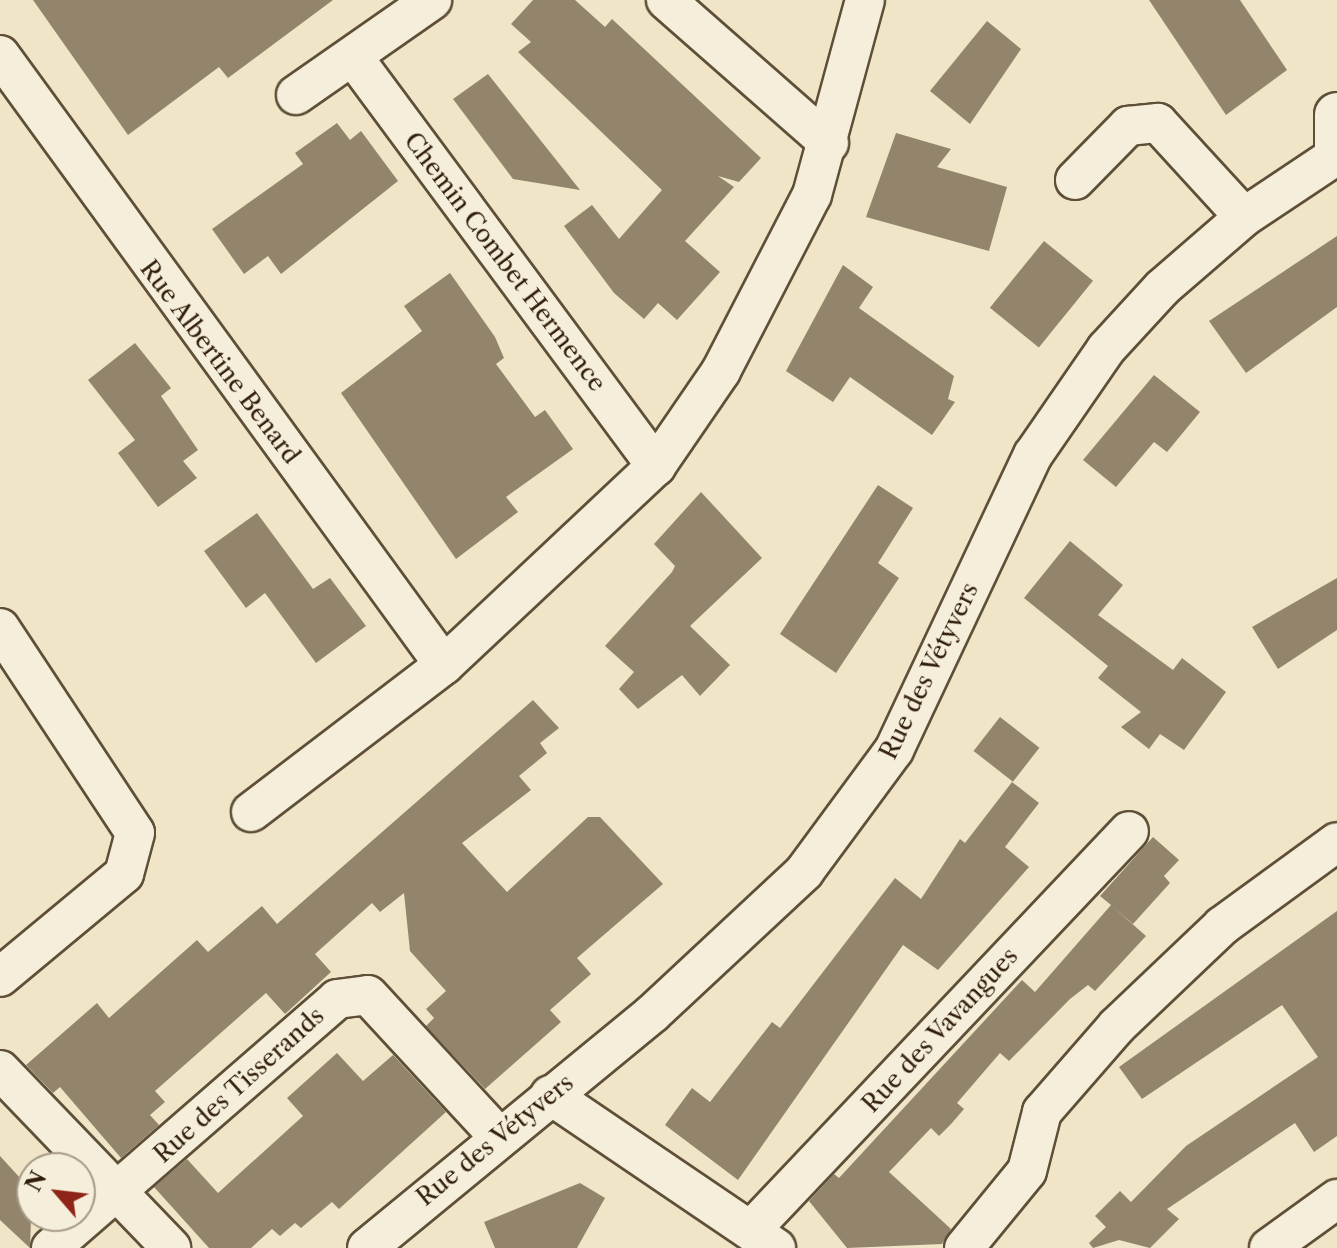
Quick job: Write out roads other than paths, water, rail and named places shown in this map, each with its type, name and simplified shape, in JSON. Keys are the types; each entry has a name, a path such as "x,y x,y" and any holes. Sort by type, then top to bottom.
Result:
{"street":[{"path":"296,95 354,58 432,0"},
{"path":"666,0 829,143"},
{"path":"251,812 444,665 656,466 721,371 789,246 829,143 865,0"},
{"name":"Rue Albertine Benard","path":"0,55 444,665"},
{"name":"Chemin Combet Hermence","path":"354,58 656,466"},
{"path":"1337,115 1337,155"},
{"path":"1075,180 1128,126 1158,123 1244,217"},
{"name":"Rue des Vétyvers","path":"367,1248 729,947 837,833 922,698 1033,455 1072,396 1162,288 1244,217 1337,155"},
{"path":"0,628 135,833 124,874 0,977"},
{"name":"Rue des Vavangues","path":"550,1095 764,1239 1129,831"},
{"path":"964,1248 1027,1171 1042,1112 1117,1026 1222,926 1337,842"},
{"name":"Rue des Tisserands","path":"51,1248 118,1193 337,999 368,995 498,1136"},
{"path":"0,1070 171,1248"},
{"path":"1269,1248 1337,1199"}]}
